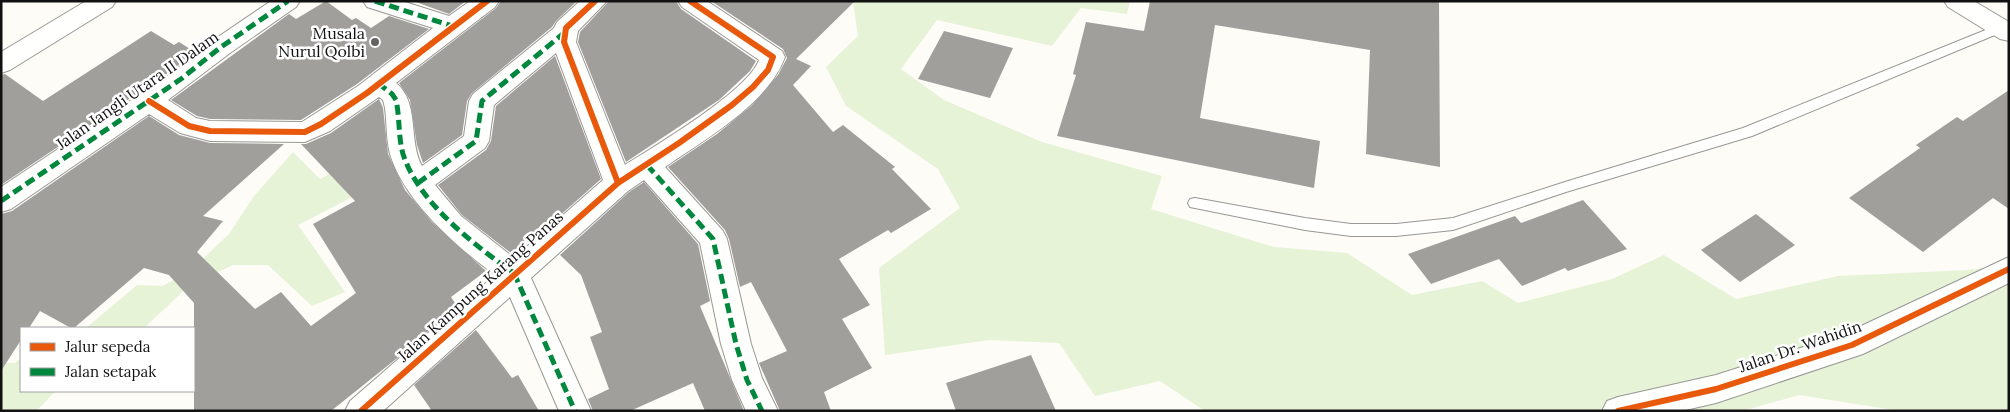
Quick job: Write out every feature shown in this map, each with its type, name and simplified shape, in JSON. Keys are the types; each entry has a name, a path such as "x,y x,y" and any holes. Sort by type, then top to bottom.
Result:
{"street":[{"path":"1,64 104,1"},
{"name":"Jalan Jangli Utara II Dalam","path":"1,201 149,101 288,1"},
{"path":"375,1 452,26"},
{"path":"149,101 189,126 210,131 299,133 321,124 487,1"},
{"path":"418,183 476,141 482,101 564,33 571,22 595,1"},
{"name":"Jalan Kampung Karang Panas","path":"361,411 514,273 618,183 699,131 761,81 773,63 773,57 690,1"},
{"path":"1956,1 2004,31"},
{"path":"564,33 564,42 618,183"},
{"path":"378,83 393,95 397,104 398,133 404,156 418,183 444,218 460,233 514,273"},
{"path":"647,165 713,239 736,344 747,380 762,411"},
{"name":"Jalan Dr. Wahidin","path":"1618,411 1716,389 1852,346 2009,269"},
{"name":"Jalan Kampung Karang Panas","path":"514,273 575,411"}],"lane":[{"path":"1195,203 1305,224 1351,230 1396,230 1453,224 1565,187 1747,132 2004,31"}],"green space":[{"path":"853,1 1130,1 1127,14 1081,8 1052,46 937,20 901,69 944,100 1042,142 1162,176 1151,209 1274,247 1347,253 1412,295 1482,281 1518,303 1612,279 1664,255 1736,299 1838,276 1968,270 2009,265 2009,411 1900,411 1799,395 1742,411 1205,411 1160,381 1095,396 1059,343 989,340 885,355 879,268 960,208 938,169 846,106 826,67 858,36"},
{"path":"386,144 399,173 298,225 345,292 312,306 268,265 233,265 189,286 145,327 87,327 137,285 162,286 189,272 229,234 254,196 293,152 320,179"},
{"path":"20,359 20,392 55,392 36,411 1,411 1,363 15,363"}],"building":[{"path":"326,1 352,20 356,18 371,28 389,16 429,29 357,84 301,120 210,119 197,116 171,100 289,14 296,19"},
{"path":"413,1 466,1 449,14"},
{"path":"501,1 577,1 552,27 472,93 467,101 462,135 423,163 417,145 410,100 399,83 496,8"},
{"path":"609,1 676,1 681,9 756,61 750,71 719,100 626,162 578,42 580,32"},
{"path":"711,1 855,1 796,59 811,66 793,85 833,132 843,125 895,167 892,169 931,209 891,233 888,230 839,259 870,305 842,319 872,368 824,392 831,411 780,411 759,363 787,351 751,282 740,287 729,239 725,230 668,167 717,134 751,106 778,75 787,58 783,49"},
{"path":"1150,1 1439,1 1440,167 1366,154 1370,50 1215,25 1200,118 1320,141 1314,188 1057,136 1076,75 1073,74 1086,22 1144,31"},
{"path":"151,31 174,45 179,42 195,52 171,71 1,185 1,75 5,74 43,101"},
{"path":"944,31 1013,48 990,98 918,79"},
{"path":"555,56 601,179 539,234 537,232 511,253 462,215 438,185 486,150 491,141 496,106"},
{"path":"2009,90 2009,209 1993,198 1923,252 1849,198 1920,148 1916,145 1957,117 1963,121"},
{"path":"379,99 383,108 388,154 405,190 432,222 486,271 451,297 457,306 396,359 331,411 194,411 194,303 169,275 144,268 75,327 69,327 40,311 30,327 20,327 20,342 1,371 1,214 12,211 149,116 179,135 210,143 284,144 203,216 223,221 197,252 255,309 281,292 311,326 356,293 313,224 355,201 301,144 306,144 331,133"},
{"path":"644,182 698,244 710,301 700,306 744,411 705,411 693,383 630,411 593,411 588,399 609,389 590,337 602,332 581,275 560,255 629,192"},
{"path":"1583,200 1627,249 1568,271 1565,268 1522,286 1499,259 1431,284 1408,254 1515,216 1521,223"},
{"path":"1756,214 1795,245 1740,282 1701,250"},
{"path":"476,330 512,378 518,375 539,411 432,411 414,385"},
{"path":"1031,355 1056,411 956,411 946,383"}],"marked path":[{"path":"1,201 181,79 221,47 288,1"},
{"path":"375,1 452,26"},
{"path":"418,183 476,141 482,101 564,33"},
{"path":"378,83 392,94 396,100 401,143 405,159 426,195 452,224 481,249 514,273"},
{"path":"647,165 713,239 736,344 747,380 762,411"},
{"path":"514,273 575,411"}],"cycle path":[{"path":"149,101 189,126 210,131 305,132 321,124 367,93 487,1"},
{"path":"361,411 618,183 564,42 566,28 595,1"},
{"path":"618,183 706,125 753,87 768,70 773,57 690,1"},
{"path":"1618,411 1716,389 1852,345 2009,269"}],"place":[{"name":"Musala Nurul Qolbi","path":"375,42"}]}
